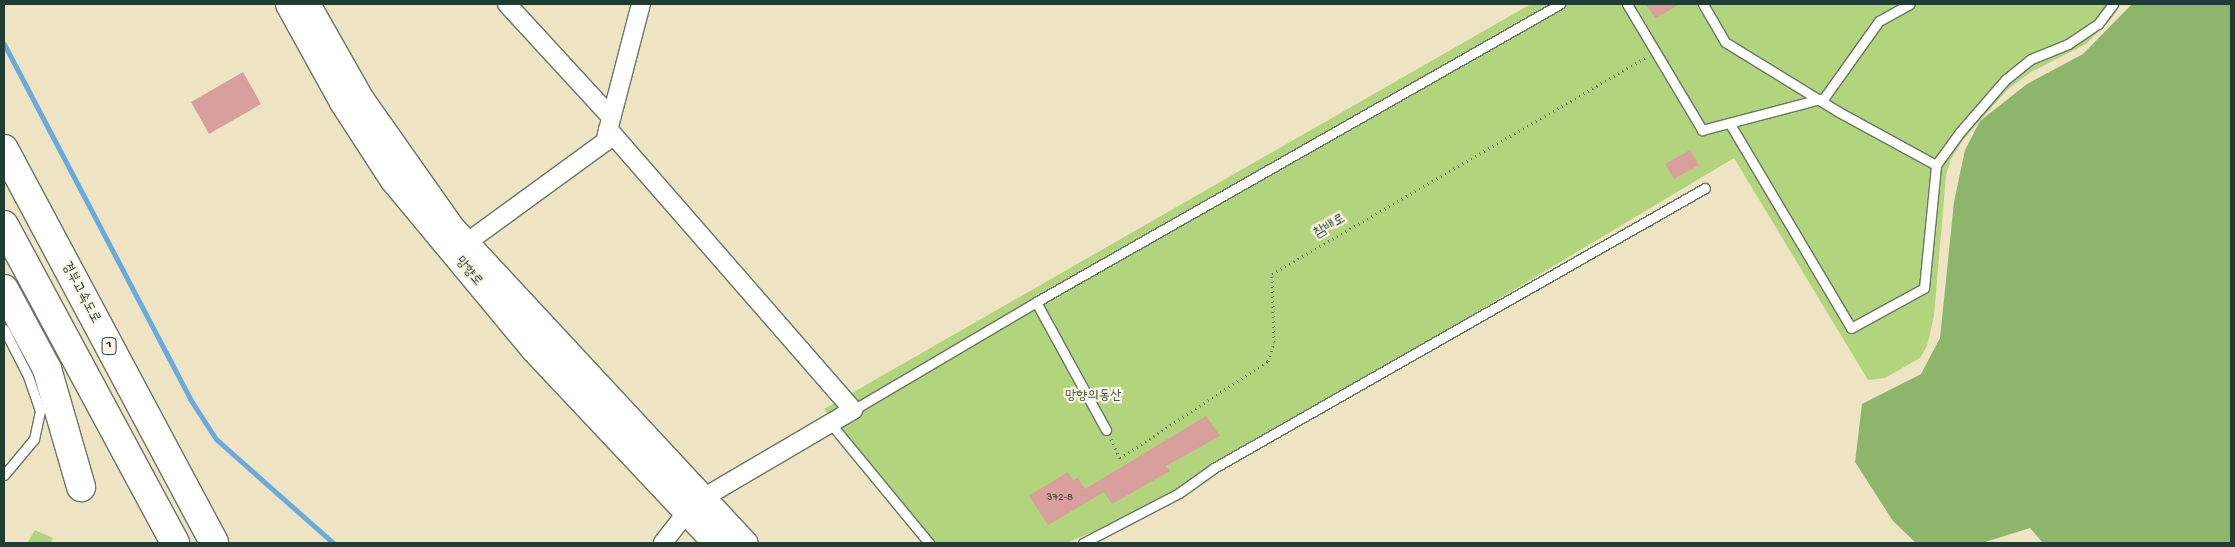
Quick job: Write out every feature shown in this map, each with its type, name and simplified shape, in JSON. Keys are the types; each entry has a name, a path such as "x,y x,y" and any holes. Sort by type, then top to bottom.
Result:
{"highway":[{"name":"경부고속도로","path":"4,149 214,543"},
{"path":"4,225 174,543"},
{"path":"4,289 46,369 81,487"}],"main road":[{"name":"망향로","path":"288,4 342,102 392,179 459,248 695,505 745,543"},
{"name":"망향로","path":"307,4 361,98 459,248"},
{"name":"망향로","path":"695,505 716,543"}],"street":[{"path":"507,4 853,410 695,505 663,543"},
{"path":"459,248 605,142 642,4"}],"lane":[{"path":"853,410 1036,302 1560,4"},
{"path":"1627,4 1702,130 1824,98 1879,22 1910,4"},
{"path":"1704,4 1725,42 1820,100 1936,165"},
{"path":"1730,124 1851,328 1924,288 1936,165 2005,80 2031,59 2068,44 2098,24 2113,4"},
{"path":"1083,543 1179,493 1214,468 1705,188"},
{"path":"1036,302 1106,430"},
{"path":"4,329 28,376 40,411 34,439 4,475"},
{"path":"831,424 929,543"}],"path":[{"name":"참배로","path":"1106,430 1120,458 1268,361 1274,342 1272,274 1656,52"}],"green space":[{"name":"망향의동산","path":"1531,4 2121,4 2111,19 2086,44 2031,72 2007,90 1963,140 1951,159 1946,175 1934,316 1927,346 1920,358 1885,378 1868,380 1734,158 1154,505 1067,543 934,543 824,409"},
{"path":"2132,4 2231,4 2231,543 2043,543 2030,528 1982,543 1916,543 1893,521 1855,462 1862,404 1921,374 1940,338 1954,202 1965,150 1980,121 2027,84 2083,54"},
{"path":"35,530 53,538 51,543 27,543"}],"building":[{"path":"1645,4 1680,4 1656,18"},
{"path":"243,72 261,104 209,134 191,102"},
{"path":"1690,150 1699,165 1674,179 1665,164"},
{"path":"1206,416 1220,436 1166,466 1170,471 1112,504 1104,492 1048,525 1029,496 1068,472 1073,480 1078,478 1085,489"}],"waterway":[{"path":"4,44 190,399 216,439 333,543"}]}
